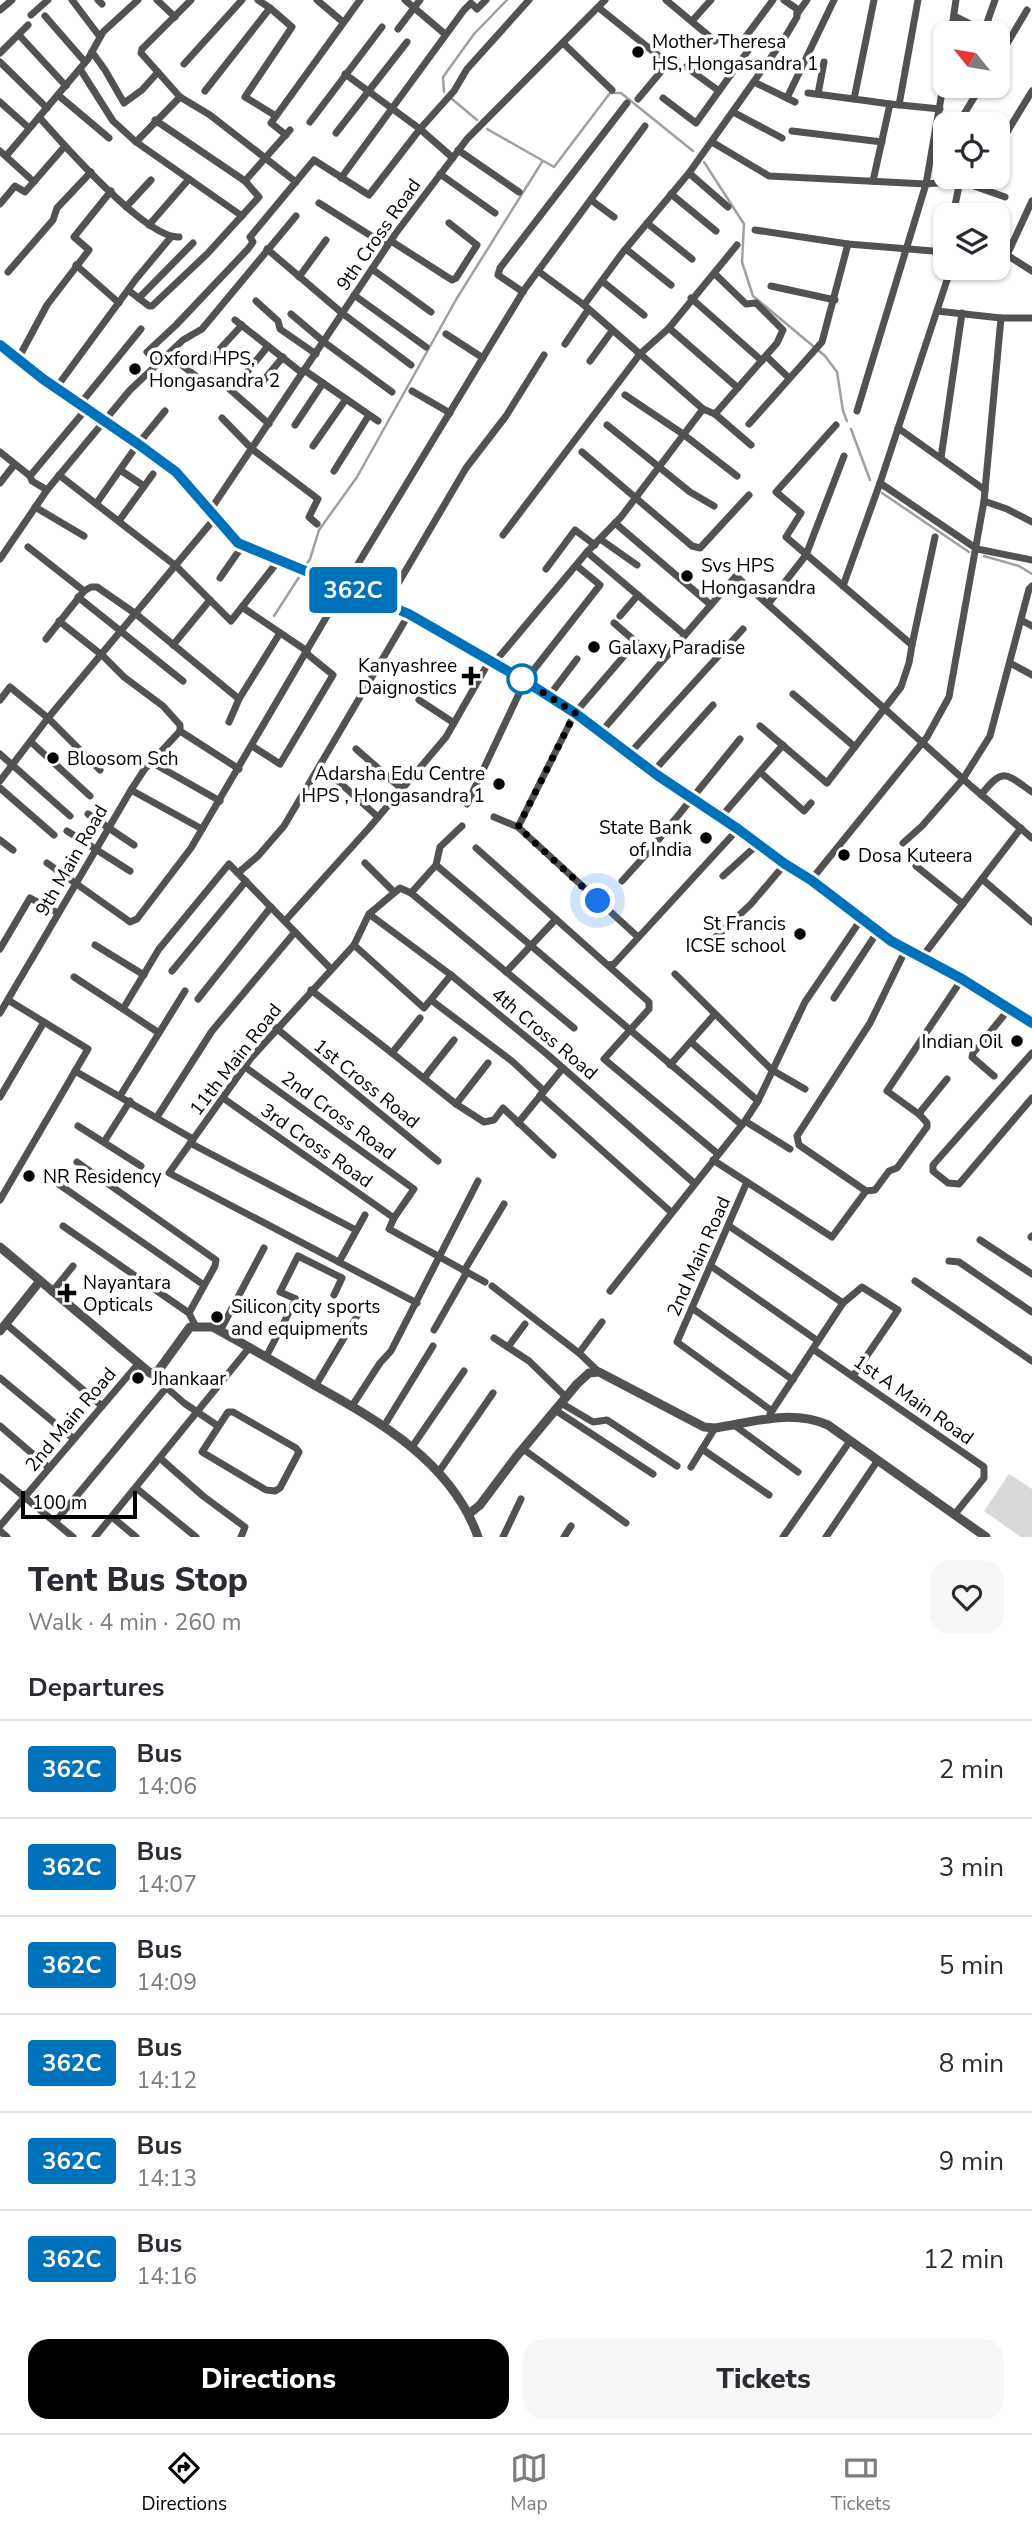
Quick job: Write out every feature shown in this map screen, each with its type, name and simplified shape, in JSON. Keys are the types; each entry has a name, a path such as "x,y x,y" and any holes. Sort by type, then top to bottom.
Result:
{"main road":[{"path":"2,349 176,472 212,515 243,545 409,614 525,681 575,713 653,772 811,880 878,931 1032,1023"}],"street":[{"path":"0,10 12,0"},
{"path":"31,15 48,0"},
{"path":"72,0 100,37"},
{"path":"34,182 4,153 83,66 100,37 138,0"},
{"path":"157,0 175,17"},
{"path":"191,0 141,51 180,97 210,115 296,182"},
{"path":"184,64 242,0"},
{"path":"258,0 292,27 245,97 276,116"},
{"path":"317,0 343,22"},
{"path":"245,181 288,132 271,123 360,0"},
{"path":"405,0 445,34"},
{"path":"398,29 420,0"},
{"path":"341,178 469,2 477,9 486,0"},
{"path":"158,365 147,352 176,326 248,249 253,242 250,237 314,160 369,195 420,129 454,91 467,69 529,0"},
{"name":"9th Cross Road","path":"0,781 48,718 103,656 176,566 354,295 458,150 605,0"},
{"path":"666,0 715,41"},
{"path":"692,21 711,0"},
{"path":"663,98 696,123 750,48 744,39 773,0"},
{"path":"784,0 797,9 797,14"},
{"path":"565,344 602,281 712,142 784,39 807,0"},
{"path":"787,98 834,0"},
{"path":"854,99 874,0"},
{"path":"899,105 918,0"},
{"path":"953,21 956,0"},
{"path":"954,16 984,31 995,0"},
{"path":"205,91 270,8"},
{"path":"599,8 665,61 664,68 638,99"},
{"path":"1010,39 1027,10"},
{"path":"45,16 83,66 113,121 136,142 242,216"},
{"path":"0,53 29,26"},
{"path":"310,122 382,27"},
{"path":"19,34 66,86"},
{"path":"336,133 407,42"},
{"path":"563,43 612,90"},
{"path":"92,52 124,103 142,90 158,72"},
{"path":"0,62 47,108"},
{"path":"818,94 824,62"},
{"path":"686,68 719,91"},
{"path":"345,74 420,129 453,158"},
{"path":"754,82 795,102"},
{"path":"1010,127 1032,91"},
{"path":"808,93 940,109"},
{"path":"58,95 110,138"},
{"path":"136,142 180,97"},
{"path":"939,112 942,98"},
{"path":"0,103 29,128"},
{"path":"523,292 498,275 500,268 627,103"},
{"path":"873,181 890,104"},
{"path":"733,112 782,138"},
{"path":"38,117 126,207 149,225 175,237 128,290 56,388"},
{"path":"128,290 149,306 155,303 207,254 259,197 245,181 155,120"},
{"path":"47,863 126,919 134,921 191,848 344,587 523,292 645,126"},
{"path":"792,131 882,142"},
{"path":"712,142 769,177 933,183"},
{"path":"0,204 15,186 25,192 65,146"},
{"path":"857,411 926,184 933,147"},
{"path":"458,150 519,192"},
{"path":"8,272 53,219 57,208 91,172"},
{"path":"689,173 728,207"},
{"path":"440,174 495,213"},
{"path":"149,225 189,179"},
{"path":"126,207 151,180"},
{"path":"982,189 1005,197"},
{"path":"18,359 47,305 89,250 74,237 111,191"},
{"path":"671,194 716,231"},
{"path":"591,200 614,218"},
{"path":"319,203 452,280 477,245 449,223"},
{"path":"1010,249 1031,205"},
{"path":"0,559 47,490 130,390 183,340 202,329 296,216"},
{"path":"647,223 692,259"},
{"path":"755,230 848,244 933,250"},
{"path":"299,277 326,240"},
{"path":"139,299 193,243"},
{"path":"749,424 822,342 848,244"},
{"path":"503,535 640,354 668,328 737,245"},
{"path":"626,249 671,285"},
{"path":"267,250 342,313 411,365"},
{"path":"1010,257 1032,271"},
{"path":"76,265 119,303"},
{"path":"372,269 431,312"},
{"path":"538,271 586,308 702,409 715,414 751,445"},
{"path":"715,274 746,304 756,303 783,330 777,343 715,414"},
{"path":"843,586 947,280"},
{"path":"602,281 644,315"},
{"path":"771,286 835,300"},
{"path":"354,295 426,347"},
{"path":"691,298 789,379"},
{"path":"256,301 278,321 280,329 316,354"},
{"path":"937,311 1032,318"},
{"path":"941,458 962,313"},
{"path":"291,314 392,392"},
{"path":"811,880 923,742 949,697 984,501 1001,317"},
{"path":"207,363 238,322 303,372 378,421"},
{"path":"668,328 738,388"},
{"path":"30,476 141,329"},
{"path":"590,361 612,331"},
{"path":"446,334 483,358"},
{"path":"240,382 268,346"},
{"path":"169,355 202,381 218,379 270,424"},
{"path":"386,604 466,468 506,416 544,355"},
{"path":"263,381 282,357"},
{"path":"295,425 323,383"},
{"path":"412,391 450,414"},
{"path":"625,395 683,434 737,476"},
{"path":"313,446 346,399"},
{"path":"285,921 446,737 492,662 615,523 702,409"},
{"path":"96,504 165,411"},
{"path":"334,471 369,415"},
{"path":"222,418 252,449 318,499 309,517 317,524"},
{"path":"607,425 690,492 714,506"},
{"path":"836,425 776,492 801,513 786,537 912,645"},
{"path":"898,428 985,490"},
{"path":"0,452 30,476 32,481 47,490"},
{"path":"582,452 692,547 699,548 749,495"},
{"path":"768,604 806,555 844,456"},
{"path":"0,483 14,465"},
{"path":"120,470 144,486"},
{"path":"119,521 153,474"},
{"path":"60,475 176,566 231,621 279,559"},
{"path":"880,482 977,549 1032,560"},
{"path":"984,501 1032,522"},
{"path":"36,507 84,536"},
{"path":"615,523 710,605"},
{"path":"546,569 575,530 637,565"},
{"path":"761,726 827,783 901,687 909,663 934,537"},
{"path":"220,578 243,545"},
{"path":"28,547 84,591"},
{"path":"587,552 685,635"},
{"path":"467,804 525,681 600,584 577,566"},
{"path":"601,732 736,576 1032,838"},
{"path":"903,843 922,826 963,779 990,736 1032,586"},
{"path":"46,639 78,597 91,587 97,587 136,614 239,699"},
{"path":"620,616 638,595"},
{"path":"78,597 183,681"},
{"path":"173,645 210,600"},
{"path":"242,607 334,675 280,764 252,747"},
{"path":"239,873 284,826 409,614"},
{"path":"1021,620 1032,626"},
{"path":"60,621 124,677 163,706 180,724 180,731 239,769"},
{"path":"518,827 575,713 636,642 614,623"},
{"path":"630,753 743,629"},
{"path":"229,722 239,699 280,633"},
{"path":"549,696 576,660"},
{"path":"1010,663 1032,675"},
{"path":"0,684 7,690"},
{"path":"0,699 10,687 48,718 100,770"},
{"path":"793,694 855,747"},
{"path":"419,700 454,723"},
{"path":"653,772 713,705"},
{"name":"9th Main Road","path":"0,1013 131,790 151,762 180,731"},
{"path":"622,881 740,739"},
{"path":"31,742 90,796"},
{"path":"721,817 783,745"},
{"path":"356,749 402,789"},
{"path":"0,754 69,816"},
{"path":"151,762 220,801"},
{"path":"760,772 804,811 811,803"},
{"path":"330,774 378,817"},
{"path":"981,795 997,776 1003,775 1009,776 1032,792"},
{"path":"0,788 54,835"},
{"path":"131,790 202,829"},
{"path":"88,814 134,845"},
{"path":"494,817 518,827 638,937"},
{"path":"411,893 436,865 440,847 462,826"},
{"path":"922,957 1021,828"},
{"path":"609,965 614,964 738,829"},
{"path":"67,831 130,871"},
{"path":"0,840 13,850"},
{"path":"723,876 758,844"},
{"path":"476,848 649,1002 649,1009 604,1059 747,1182 832,1237 866,1191"},
{"path":"365,863 394,892"},
{"path":"123,1009 159,948 229,864 331,968"},
{"path":"703,949 751,904 785,864"},
{"path":"436,865 670,1065 743,1123 790,1149"},
{"path":"916,866 963,904"},
{"path":"982,879 1032,922"},
{"path":"172,971 246,881"},
{"path":"369,914 400,888 411,893 574,1028"},
{"path":"0,949 29,899 32,898 58,913"},
{"path":"198,999 271,906"},
{"name":"11th Main Road","path":"339,1262 169,1172 245,1066 276,1028 354,945 369,914"},
{"name":"4th Cross Road","path":"369,914 451,975 563,1068 694,1184"},
{"path":"610,1291 758,1101 805,1002 862,918"},
{"path":"506,972 555,919"},
{"path":"834,998 878,931"},
{"path":"157,1117 212,1031 295,932"},
{"path":"95,945 144,975"},
{"path":"354,945 425,1008 451,975"},
{"path":"906,949 870,1023 797,1136 799,1144 866,1191 875,1190 889,1171 897,1168 927,1127 920,1115 887,1091 962,979"},
{"path":"675,974 772,1070 805,1089"},
{"path":"74,977 159,1033"},
{"path":"311,990 456,1104 484,1122 494,1119 503,1108 553,1155"},
{"path":"120,1096 185,991"},
{"path":"0,1200 88,1049 8,1000"},
{"path":"431,1000 513,1062 542,1093 671,1212"},
{"path":"994,1076 972,1057 1009,1009"},
{"path":"670,1065 715,1014"},
{"path":"392,1053 420,1018"},
{"path":"0,1097 44,1022"},
{"name":"1st Cross Road","path":"276,1028 438,1161"},
{"path":"424,1079 454,1040"},
{"path":"691,1042 758,1101"},
{"path":"1032,1053 933,1165 933,1171 948,1183 959,1184 1032,1098"},
{"path":"456,1104 488,1063"},
{"name":"2nd Cross Road","path":"245,1066 414,1189 394,1218"},
{"path":"518,1123 563,1068"},
{"path":"75,1071 157,1117 191,1141 356,1230"},
{"path":"920,1115 947,1079"},
{"name":"3rd Cross Road","path":"223,1098 394,1218"},
{"path":"104,1142 130,1101"},
{"path":"78,1126 141,1166"},
{"path":"77,1162 216,1260 189,1313"},
{"path":"47,1176 204,1285"},
{"path":"352,1406 391,1351 478,1181"},
{"name":"2nd Main Road","path":"747,1182 677,1342 772,1411"},
{"path":"434,1330 504,1204"},
{"path":"365,1215 339,1262 416,1303"},
{"path":"394,1218 389,1229 488,1284 579,1353 599,1372 695,1423 715,1428 792,1416 810,1418 828,1425 986,1537"},
{"path":"64,1226 189,1313 196,1327"},
{"path":"729,1226 843,1303"},
{"path":"980,1240 1032,1274"},
{"path":"0,1247 166,1388 218,1426"},
{"path":"220,1331 264,1248"},
{"path":"266,1357 296,1300 280,1292 298,1256 342,1278 334,1295"},
{"path":"949,1261 959,1262 1032,1312"},
{"path":"52,1292 73,1266"},
{"path":"711,1266 818,1341"},
{"path":"40,1281 3,1327 102,1406"},
{"path":"915,1281 1032,1361"},
{"path":"766,1420 843,1303 862,1287 898,1310 853,1376"},
{"path":"692,1308 793,1380"},
{"path":"316,1385 360,1311"},
{"path":"579,1353 602,1322"},
{"path":"508,1347 525,1324"},
{"path":"150,1373 158,1371 190,1327 213,1327 352,1406 412,1447 438,1473 470,1513 476,1532 469,1537"},
{"path":"494,1338 529,1361 561,1403 653,1474"},
{"path":"384,1426 433,1346"},
{"path":"95,1537 249,1348"},
{"name":"1st A Main Road","path":"813,1349 984,1467 984,1478 955,1514"},
{"name":"2nd Main Road","path":"0,1528 138,1364"},
{"path":"412,1447 464,1371"},
{"path":"470,1513 481,1505 561,1403 589,1373 599,1372"},
{"path":"0,1378 74,1438"},
{"path":"55,1522 166,1388"},
{"path":"438,1473 493,1393"},
{"path":"561,1403 593,1422 607,1420 677,1466"},
{"path":"228,1412 233,1412 296,1448 298,1457 280,1488 275,1491 266,1490 202,1452 218,1426 228,1412"},
{"path":"734,1425 798,1472"},
{"path":"0,1426 49,1468"},
{"path":"691,1467 715,1428"},
{"path":"783,1537 850,1441"},
{"path":"523,1449 626,1523"},
{"path":"702,1449 769,1495"},
{"path":"161,1459 245,1527 241,1537"},
{"path":"826,1537 878,1460"},
{"path":"0,1478 73,1537"},
{"path":"136,1488 196,1537"},
{"path":"503,1537 521,1499"},
{"path":"112,1517 136,1537"},
{"path":"564,1537 571,1526"},
{"path":"0,1528 6,1537"}],"shaded area":[{"path":"1009,1474 1032,1489 1032,1537 1021,1537 984,1511"}],"waterway":[{"path":"444,92 443,77 474,34 507,0"},
{"path":"487,129 554,167 610,93 621,93 693,151"},
{"path":"452,99 477,120"},
{"path":"304,568 310,559 319,530 357,477 457,298 542,162"},
{"path":"704,162 744,224 742,262 753,296 825,356 837,372 847,421"},
{"path":"851,429 870,480"},
{"path":"882,493 969,552"},
{"path":"984,556 1019,566 1032,574"},
{"path":"274,616 301,574"}],"bus line":[{"name":"362C","path":"0,345 43,379 176,472 238,543 409,614 525,681 575,713 657,775 811,880 891,941 962,979 1032,1023"}],"place":[{"name":"Mother Theresa HS, Hongasandra 1","path":"638,52"},
{"name":"Oxford HPS, Hongasandra 2","path":"135,369"},
{"name":"Svs HPS Hongasandra","path":"687,576"},
{"name":"Galaxy Paradise","path":"594,647"},
{"name":"Kanyashree Daignostics","path":"471,676"},
{"name":"Bloosom Sch","path":"53,758"},
{"name":"Adarsha Edu Centre HPS , Hongasandra 1","path":"499,784"},
{"name":"State Bank of India","path":"706,838"},
{"name":"Dosa Kuteera","path":"844,855"},
{"name":"St Francis ICSE school","path":"800,934"},
{"name":"Indian Oil","path":"1017,1041"},
{"name":"NR Residency","path":"29,1176"},
{"name":"Nayantara Opticals","path":"67,1293"},
{"name":"Silicon city sports and equipments","path":"217,1317"},
{"name":"Jhankaar","path":"138,1378"}],"route":[{"path":"522,679 575,713 518,827 598,901"}]}
